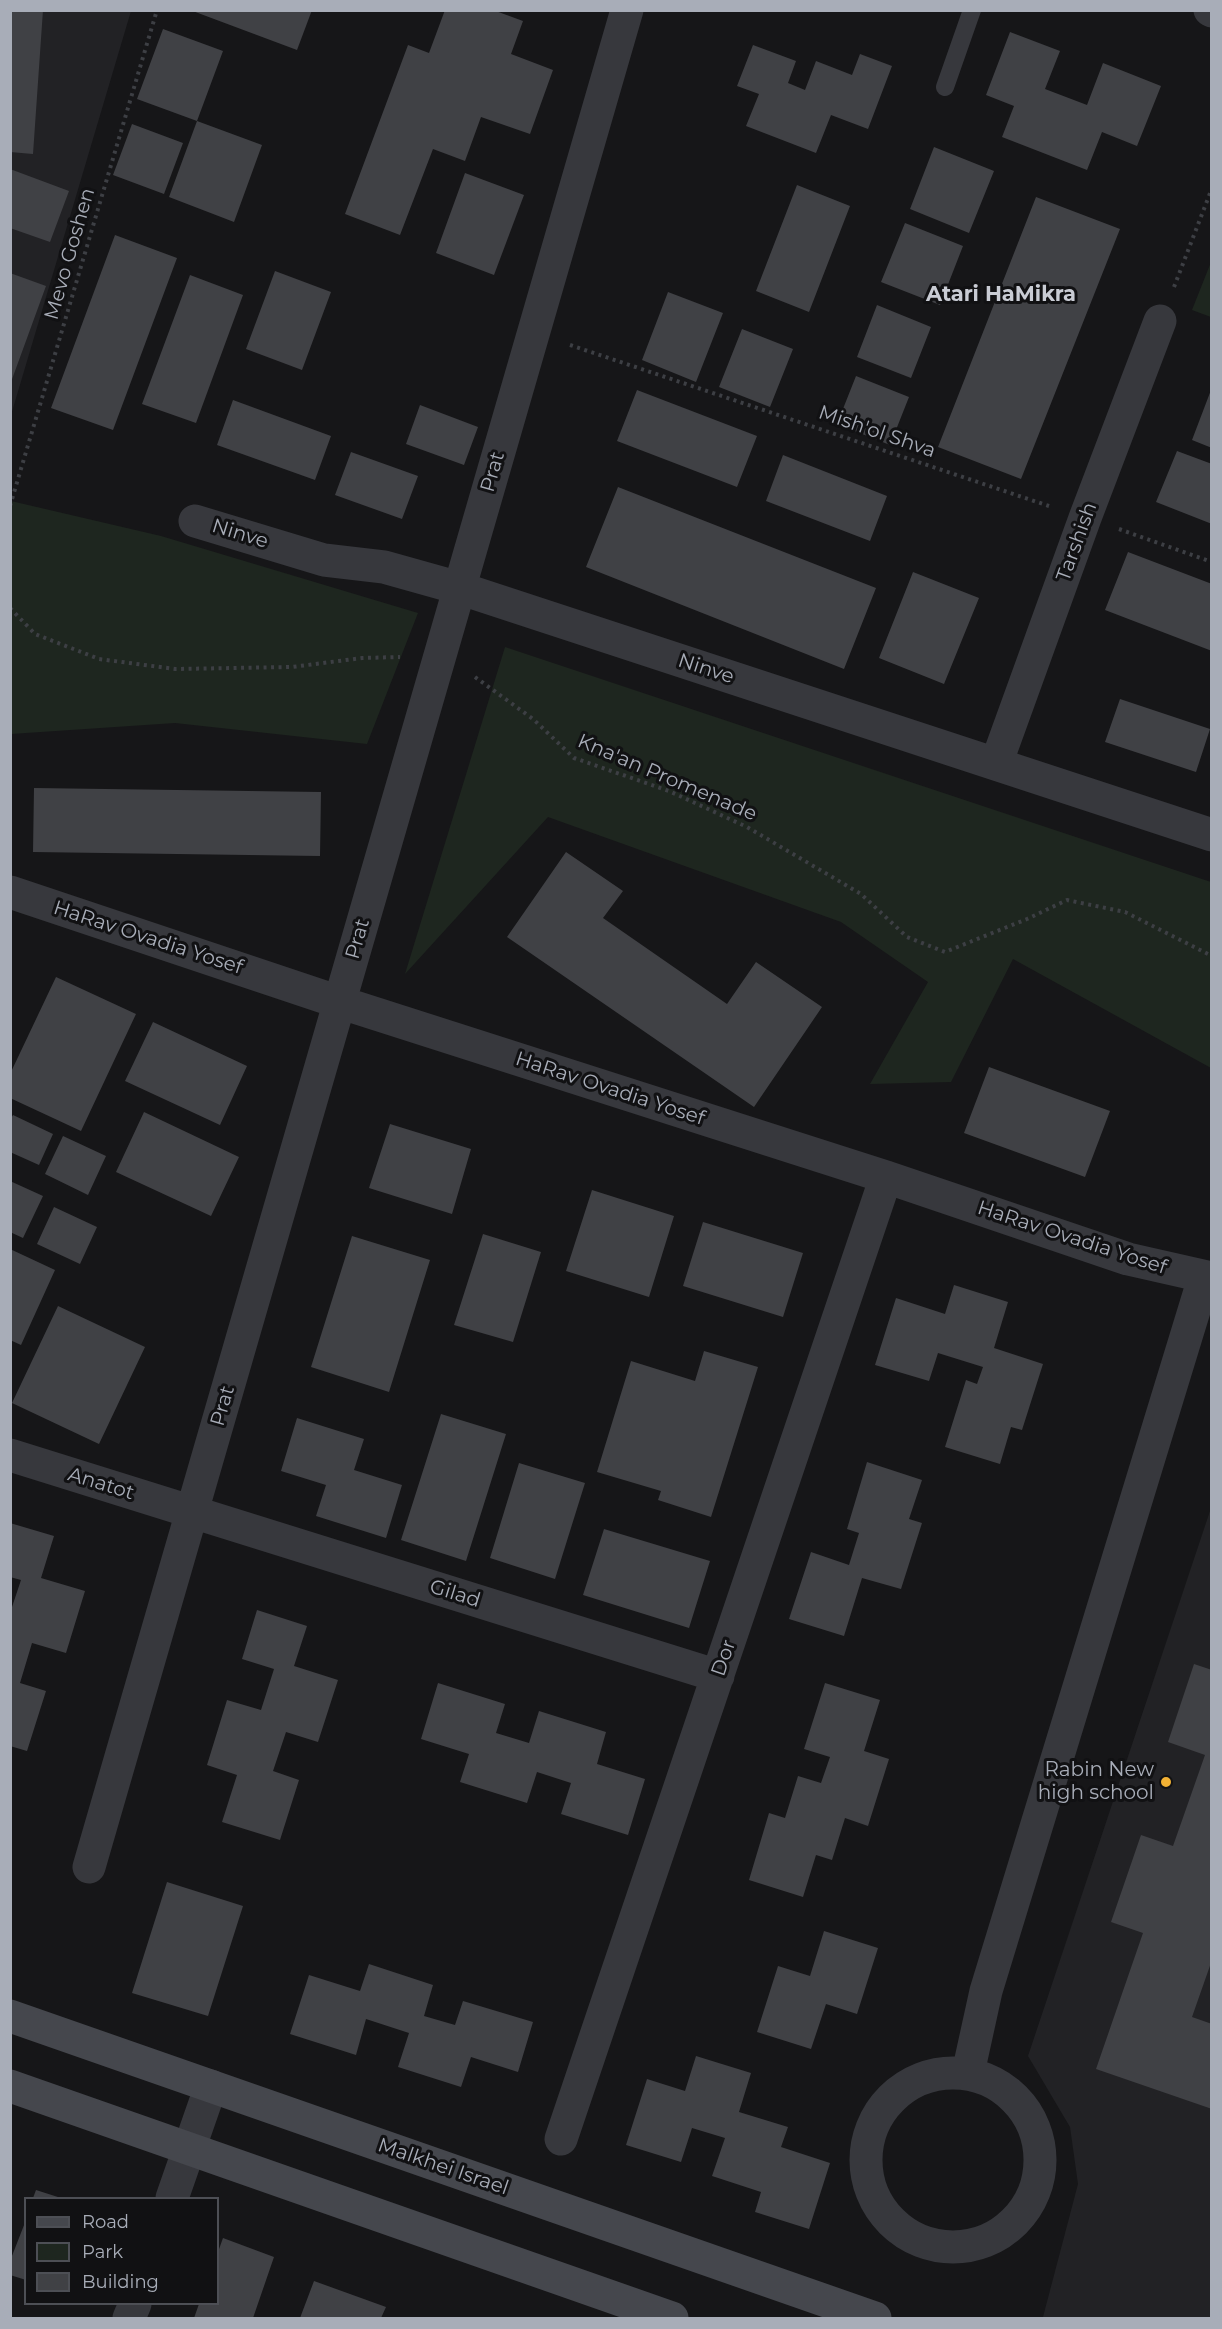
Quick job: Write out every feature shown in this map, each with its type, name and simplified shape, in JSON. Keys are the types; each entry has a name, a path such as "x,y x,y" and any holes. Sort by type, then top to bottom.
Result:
{"street":[{"name":"Prat","path":"89,1867 627,10"},
{"name":"Tarshish","path":"996,764 1085,518 1161,321"},
{"name":"Ninve","path":"195,521 324,560 384,567 459,588 1212,835"},
{"name":"HaRav Ovadia Yosef","path":"10,892 339,1002 886,1177 1128,1259 1208,1278"},
{"name":"Dor","path":"561,2139 886,1177"},
{"path":"968,2073 986,1991 1208,1278"},
{"name":"Anatot","path":"10,1455 192,1512"},
{"name":"Gilad","path":"192,1512 718,1676"},
{"name":"Malkhei Israel","path":"10,2016 875,2319"},
{"path":"940,2073 968,2073 996,2083 1019,2102 1034,2126 1041,2155 1037,2185 1024,2212 1004,2232 977,2245 948,2248 920,2242 896,2227 877,2205 867,2178 866,2150 874,2122 890,2099 913,2082 940,2073"},
{"path":"10,2086 672,2319"},
{"path":"173,2197 211,2086"},
{"path":"129,2319 135,2305"}],"lane":[{"path":"945,87 972,10"}],"path":[{"name":"Mevo Goshen","path":"10,506 157,10"},
{"path":"1161,321 1212,188"},
{"name":"Mish'ol Shva","path":"534,333 1212,562"},
{"path":"10,608 35,634 99,658 175,669 292,667 362,658 403,657"},
{"name":"Kna'an Promenade","path":"475,677 533,719 573,758 669,791 747,827 861,894 907,937 945,952 1028,919 1067,900 1125,912 1212,956"}],"shaded area":[{"path":"11,11 131,11 11,415"},
{"name":"Rabin New high school","path":"1211,1508 1211,2318 1043,2317 1078,2184 1070,2127 1028,2056"}],"green space":[{"path":"1211,262 1211,317 1192,310"},
{"path":"11,501 161,536 418,613 367,744 175,723 11,734"},
{"path":"505,647 1211,882 1211,1068 1013,959 951,1082 870,1084 928,982 841,922 548,817 405,974"}],"building":[{"path":"10,10 43,10 33,154 10,152"},
{"path":"190,10 312,10 297,50"},
{"path":"445,10 493,10 523,21 511,54 553,70 530,134 481,117 465,161 433,149 400,235 345,214 408,45 429,53"},
{"path":"163,29 223,51 197,121 137,99"},
{"path":"1010,32 1060,51 1045,89 1087,105 1103,63 1161,86 1137,146 1102,132 1087,170 1002,137 1014,106 986,95"},
{"path":"753,45 796,61 788,83 805,90 816,61 852,75 860,54 892,66 868,129 831,115 816,153 746,126 759,94 737,86"},
{"path":"197,121 262,145 234,222 169,197"},
{"path":"132,124 183,143 164,194 113,175"},
{"path":"934,147 994,171 969,233 910,209"},
{"path":"10,169 69,191 50,242 10,228"},
{"path":"465,173 524,195 494,275 436,253"},
{"path":"797,185 850,206 809,312 756,291"},
{"path":"1036,197 1120,229 1021,479 938,447"},
{"path":"905,223 963,246 940,305 881,282"},
{"path":"115,235 177,258 113,430 51,408"},
{"path":"275,271 331,292 302,370 246,349"},
{"path":"10,273 46,286 11,382 10,381"},
{"path":"190,275 243,295 196,423 142,404"},
{"path":"668,292 723,313 696,382 642,360"},
{"path":"877,305 931,327 911,378 857,357"},
{"path":"742,329 793,349 770,407 719,387"},
{"path":"856,376 909,397 890,445 837,424"},
{"path":"637,390 757,436 737,487 617,441"},
{"path":"1212,390 1212,448 1192,440"},
{"path":"233,400 331,436 315,480 217,445"},
{"path":"420,405 478,427 464,465 406,444"},
{"path":"1177,451 1212,464 1212,524 1156,502"},
{"path":"351,452 418,476 402,519 335,495"},
{"path":"783,455 887,496 870,541 766,501"},
{"path":"618,487 876,588 844,669 586,567"},
{"path":"1128,552 1212,584 1212,651 1105,610"},
{"path":"913,572 979,598 944,684 879,658"},
{"path":"1120,699 1210,729 1196,772 1105,742"},
{"path":"34,788 321,792 320,856 33,852"},
{"path":"566,852 623,891 603,918 727,1004 756,962 822,1007 754,1107 507,937"},
{"path":"56,977 136,1014 81,1131 10,1098 10,1074"},
{"path":"153,1022 247,1066 220,1125 125,1081"},
{"path":"989,1067 1110,1111 1085,1177 964,1133"},
{"path":"144,1112 239,1157 211,1216 116,1172"},
{"path":"13,1115 53,1134 39,1165 10,1152 10,1120"},
{"path":"390,1124 471,1149 452,1214 369,1188"},
{"path":"63,1136 106,1156 88,1195 45,1174"},
{"path":"10,1181 43,1196 23,1238 10,1232"},
{"path":"592,1190 674,1216 649,1297 566,1271"},
{"path":"54,1207 97,1227 80,1264 37,1244"},
{"path":"703,1222 803,1253 783,1317 683,1286"},
{"path":"483,1234 541,1252 513,1342 454,1325"},
{"path":"352,1236 430,1260 389,1392 311,1367"},
{"path":"10,1249 55,1270 21,1345 10,1340"},
{"path":"954,1285 1008,1302 994,1348 1043,1364 1022,1430 1011,1427 1000,1464 945,1447 966,1380 977,1384 983,1367 938,1353 929,1381 875,1365 896,1298 945,1314"},
{"path":"58,1306 145,1347 99,1444 12,1403"},
{"path":"704,1351 758,1367 711,1517 658,1500 661,1491 597,1472 631,1361 695,1381"},
{"path":"441,1414 506,1434 466,1561 401,1540"},
{"path":"297,1418 364,1439 354,1470 402,1485 386,1538 316,1516 326,1485 281,1471"},
{"path":"867,1462 922,1480 909,1519 922,1523 901,1589 862,1578 844,1636 789,1619 811,1552 849,1565 859,1533 847,1529"},
{"path":"519,1463 585,1483 555,1579 490,1558"},
{"path":"10,1523 54,1536 41,1578 85,1591 66,1653 32,1643 20,1683 46,1691 27,1751 10,1746 10,1613 21,1580 10,1577"},
{"path":"604,1529 710,1561 689,1628 583,1595"},
{"path":"257,1610 307,1626 294,1666 338,1680 318,1742 286,1732 273,1771 299,1780 280,1840 222,1822 237,1775 207,1765 227,1700 261,1710 274,1669 242,1659"},
{"path":"1194,1664 1212,1670 1212,1960 1192,2017 1212,2024 1212,2109 1096,2069 1143,1933 1111,1922 1141,1835 1173,1846 1205,1755 1168,1742"},
{"path":"438,1683 505,1704 496,1733 529,1743 539,1711 606,1732 597,1764 645,1779 628,1835 561,1814 571,1783 537,1772 527,1803 460,1782 469,1754 421,1739"},
{"path":"825,1683 880,1700 864,1751 889,1759 868,1826 845,1818 832,1860 816,1855 803,1897 749,1880 769,1813 785,1818 798,1776 821,1783 830,1757 804,1749"},
{"path":"167,1882 243,1906 208,2016 132,1993"},
{"path":"824,1931 878,1948 857,2014 826,2004 811,2049 757,2032 778,1966 810,1976"},
{"path":"369,1964 433,1985 424,2016 455,2025 463,2001 533,2022 518,2072 471,2057 461,2087 398,2067 409,2033 366,2019 356,2055 290,2034 309,1975 360,1991"},
{"path":"696,2056 751,2073 739,2112 788,2127 781,2147 830,2163 809,2229 755,2212 761,2192 712,2176 725,2138 692,2128 681,2162 626,2145 647,2079 685,2091"},
{"path":"36,2190 58,2197 33,2197"},
{"path":"24,2225 24,2279 10,2275 10,2261"},
{"path":"223,2238 274,2257 253,2318 194,2318 199,2305 219,2305 219,2249"},
{"path":"314,2281 386,2307 381,2318 300,2318"}],"place":[{"name":"Rabin New high school","path":"1166,1782"}],"district":[{"name":"Atari HaMikra","path":"1001,295"}]}
